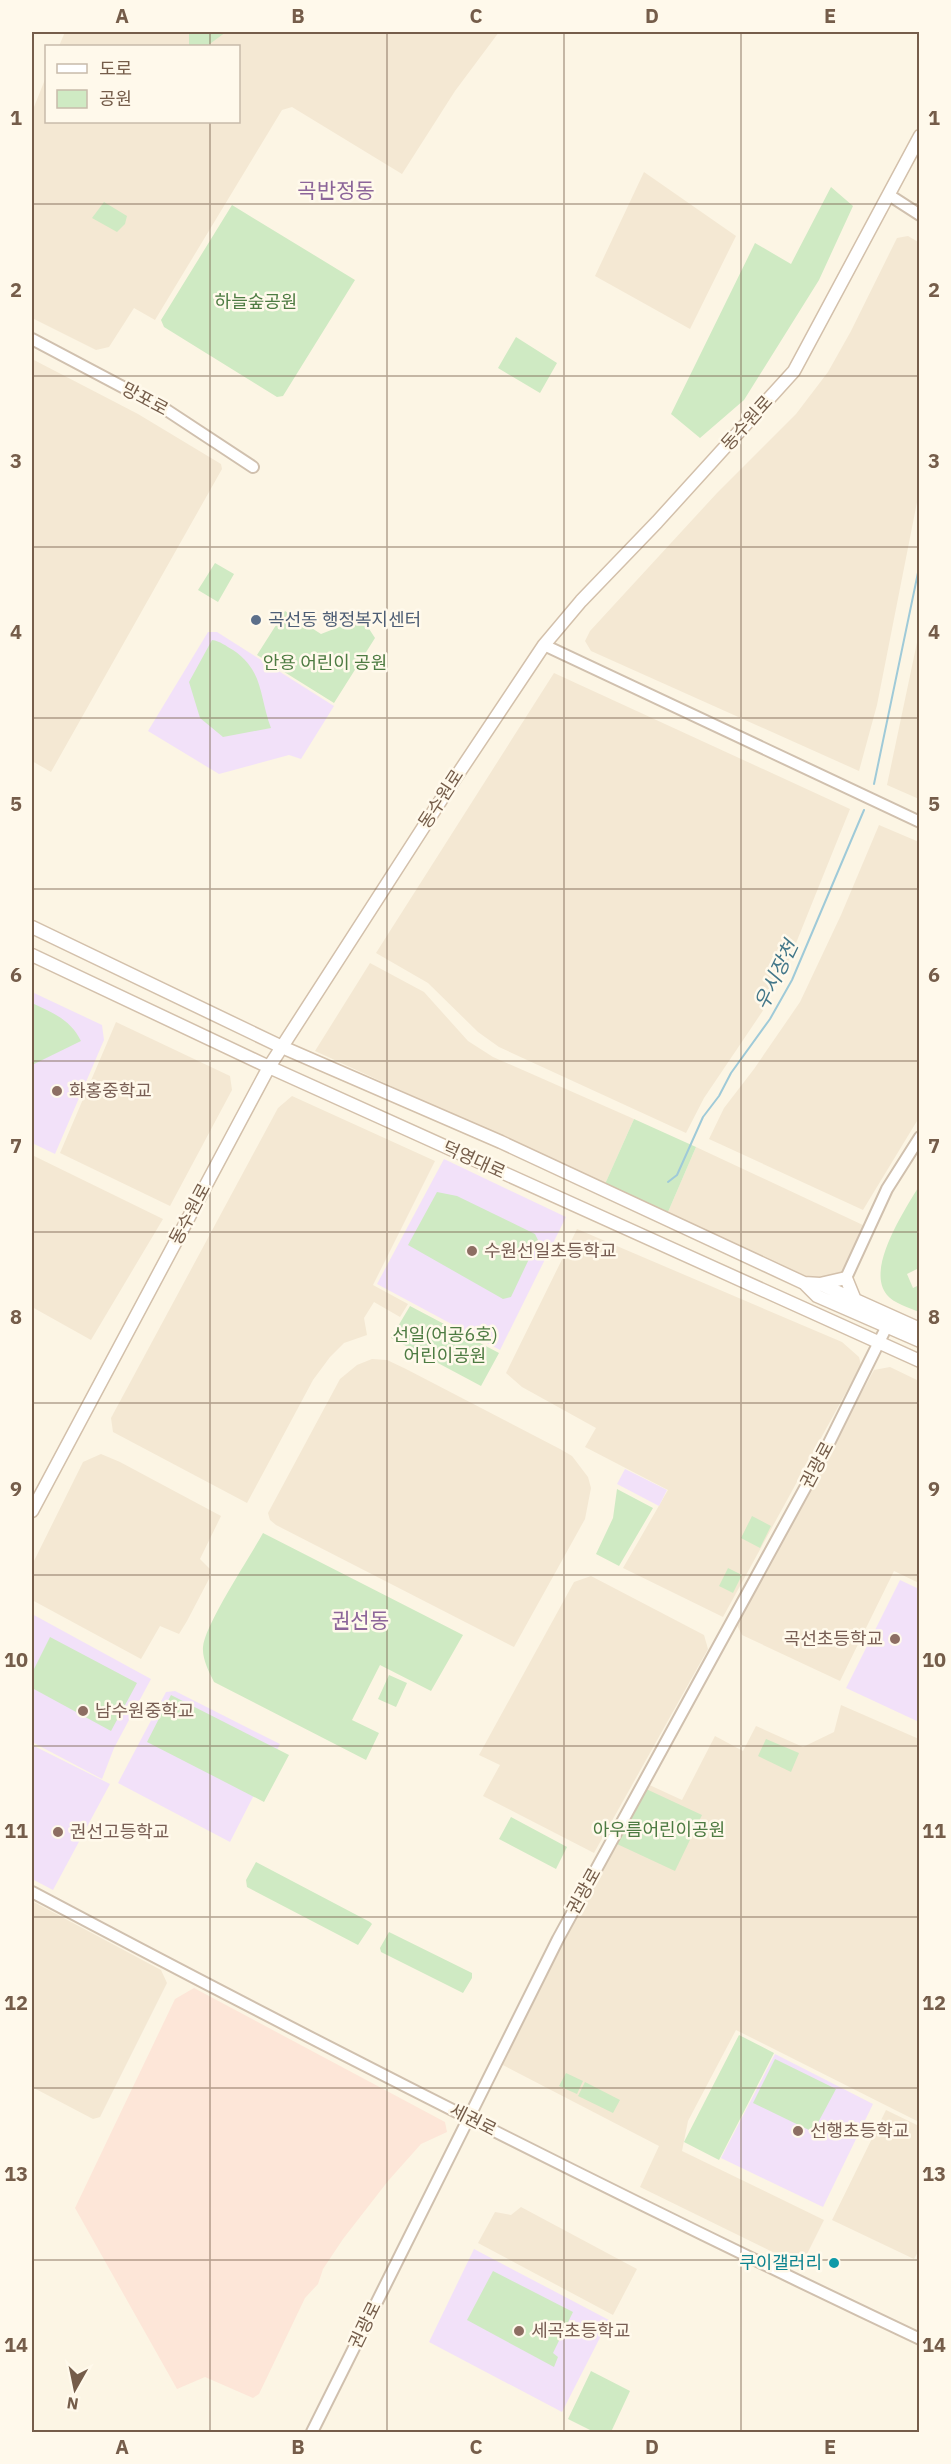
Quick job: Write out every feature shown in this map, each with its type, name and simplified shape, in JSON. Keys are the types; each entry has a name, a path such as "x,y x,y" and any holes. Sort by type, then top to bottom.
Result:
{"main road":[{"name":"동수원로","path":"32,1511 269,1067 450,786 544,645 581,601 657,522 794,371 920,136"},
{"name":"덕영대로","path":"32,927 282,1047 501,1142 804,1283 817,1296 920,1341"},
{"name":"덕영대로","path":"32,955 269,1067 920,1361"},
{"path":"820,1284 846,1278 855,1300"},
{"name":"덕영대로","path":"804,1283 820,1284 920,1329"}],"street":[{"path":"889,195 920,215"},
{"name":"망포로","path":"32,339 168,411 253,467"},
{"path":"544,645 852,792 920,822"},
{"path":"846,1278 887,1189 920,1137"},
{"name":"권광로","path":"312,2433 558,1939 822,1457 887,1326"},
{"name":"세권로","path":"32,1892 469,2118 920,2339"}],"shaded area":[{"path":"65,32 499,32 455,91 402,174 292,107 282,110 155,320 134,308 109,347 96,350 32,318 32,112 45,80 45,123 240,123 240,45 59,45"},
{"path":"644,172 736,236 690,329 595,276"},
{"path":"908,236 920,243 919,492 877,705 859,771 591,651 585,641 590,631 717,493 796,414 828,372 897,238"},
{"path":"32,359 138,414 221,464 222,469 51,772 32,761"},
{"path":"208,632 217,632 334,706 301,759 289,755 219,774 148,731"},
{"path":"919,633 920,799 887,785"},
{"path":"554,673 850,809 790,958 762,1012 704,1098 686,1133 499,1047 478,1032 428,983 376,953"},
{"path":"879,825 919,842 920,1116 863,1210 709,1139 724,1108 800,1002 841,915"},
{"path":"370,963 424,992 468,1041 493,1057 634,1119 605,1184 315,1051"},
{"name":"화홍중학교","path":"32,992 102,1025 104,1040 55,1154 32,1143"},
{"path":"116,1022 230,1076 232,1090 170,1206 60,1153"},
{"path":"292,1096 435,1161 373,1285 408,1304 400,1317 374,1302 364,1318 367,1335 344,1343 313,1380 247,1503 113,1432 111,1418 278,1108"},
{"path":"696,1147 865,1226 844,1271 819,1278 804,1277 668,1212"},
{"path":"32,1155 163,1219 91,1340 32,1307"},
{"name":"수원선일초등학교","path":"444,1159 566,1217 500,1350 377,1284"},
{"path":"577,1229 842,1342 859,1357 861,1365 723,1617 623,1568 668,1490 585,1447 596,1428 522,1387 506,1373"},
{"path":"372,1359 387,1360 406,1369 560,1449 572,1456 588,1477 591,1488 585,1519 514,1647 270,1520 268,1513 340,1379 357,1365"},
{"path":"890,1367 919,1381 919,1583 894,1571 840,1681 742,1635 736,1623 874,1370"},
{"path":"101,1454 221,1516 200,1559 210,1569 210,1577 187,1621 179,1634 160,1626 141,1659 32,1600 32,1565 83,1462"},
{"path":"625,1469 667,1490 659,1506 617,1484"},
{"path":"591,1576 704,1635 708,1649 594,1853 483,1796 500,1765 479,1755 574,1582"},
{"name":"곡선초등학교","path":"900,1580 919,1589 919,1722 846,1688"},
{"name":"남수원중학교","path":"32,1614 151,1679 114,1748 102,1779 32,1742"},
{"path":"175,1691 280,1744 230,1842 118,1783 166,1692"},
{"path":"841,1705 919,1739 919,2122 736,2030 688,2121 682,2151 824,2220 801,2266 640,2187 659,2146 497,2062 643,1782 682,1800 715,1736 743,1751 756,1726 803,1747 834,1732"},
{"name":"권선고등학교","path":"32,1745 110,1784 53,1890 32,1879"},
{"path":"32,1901 161,1970 167,1983 100,2117 93,2119 32,2087"},
{"path":"194,1988 445,2122 447,2132 421,2144 388,2181 343,2239 323,2269 318,2284 305,2298 259,2394 253,2398 205,2377 177,2389 75,2208 175,1999"},
{"name":"선행초등학교","path":"775,2054 873,2104 823,2207 721,2158"},
{"path":"886,2110 919,2126 920,2248 914,2259 832,2220"},
{"path":"521,2207 637,2269 613,2315 478,2243 495,2212 511,2215"},
{"name":"세곡초등학교","path":"474,2249 609,2320 562,2412 429,2342"}],"green space":[{"path":"189,32 226,32 208,45 189,45"},
{"path":"831,187 853,206 819,280 744,400 700,438 671,414 755,243 791,264"},
{"path":"104,202 127,216 125,224 117,232 92,218"},
{"name":"하늘숲공원","path":"232,205 355,280 283,396 277,397 164,327 161,320"},
{"path":"516,337 557,363 540,393 498,368"},
{"path":"215,563 234,574 218,602 198,590"},
{"name":"안용 어린이 공원","path":"285,611 321,634 362,618 375,638 334,703 257,655"},
{"path":"212,640 233,650 250,667 259,685 271,728 223,737 200,718 189,682"},
{"path":"32,1003 66,1022 77,1033 81,1041 32,1065"},
{"path":"634,1119 696,1147 668,1212 605,1184"},
{"path":"919,1186 919,1268 907,1274 913,1288 919,1285 919,1312 897,1303 887,1295 881,1284 881,1270 884,1255 897,1224"},
{"path":"437,1192 457,1196 535,1234 538,1240 511,1297 503,1299 408,1245"},
{"name":"선일(어공6호) 어린이공원","path":"410,1306 499,1353 481,1386 391,1338"},
{"path":"617,1489 653,1508 619,1566 596,1554 613,1518"},
{"path":"752,1516 771,1526 760,1548 741,1538"},
{"path":"263,1533 463,1635 431,1691 380,1665 352,1720 379,1733 366,1760 214,1682 208,1670 203,1647 211,1623"},
{"path":"728,1568 742,1575 733,1593 719,1586"},
{"path":"50,1637 137,1683 111,1731 32,1688 32,1673"},
{"path":"389,1675 407,1683 396,1707 378,1699"},
{"path":"171,1695 289,1755 264,1802 147,1742"},
{"path":"766,1739 799,1753 791,1772 758,1756"},
{"name":"아우름어린이공원","path":"644,1788 702,1815 675,1871 617,1844"},
{"path":"511,1817 567,1847 556,1869 499,1839"},
{"path":"256,1862 372,1924 358,1945 247,1887 246,1880"},
{"path":"389,1932 472,1973 472,1978 463,1993 381,1952 380,1948"},
{"path":"739,2035 774,2053 719,2160 684,2142"},
{"path":"775,2059 836,2089 813,2132 753,2103"},
{"path":"566,2073 583,2081 577,2094 559,2086"},
{"path":"585,2082 620,2100 613,2113 578,2096"},
{"path":"493,2271 573,2312 553,2353 558,2357 554,2367 467,2320"},
{"path":"591,2371 630,2391 611,2432 594,2432 568,2419"}],"waterway":[{"name":"우시장천","path":"874,784 920,563"},
{"name":"우시장천","path":"668,1182 677,1175 703,1117 770,1019 792,980 864,810"}],"place":[{"name":"곡선동 행정복지센터","path":"256,620"},
{"name":"화홍중학교","path":"57,1091"},
{"name":"수원선일초등학교","path":"472,1251"},
{"name":"곡선초등학교","path":"895,1639"},
{"name":"남수원중학교","path":"83,1711"},
{"name":"권선고등학교","path":"58,1832"},
{"name":"선행초등학교","path":"798,2131"},
{"name":"쿠이갤러리","path":"834,2263"},
{"name":"세곡초등학교","path":"519,2331"}],"district":[{"name":"곡반정동","path":"336,191"},
{"name":"권선동","path":"360,1621"}]}
